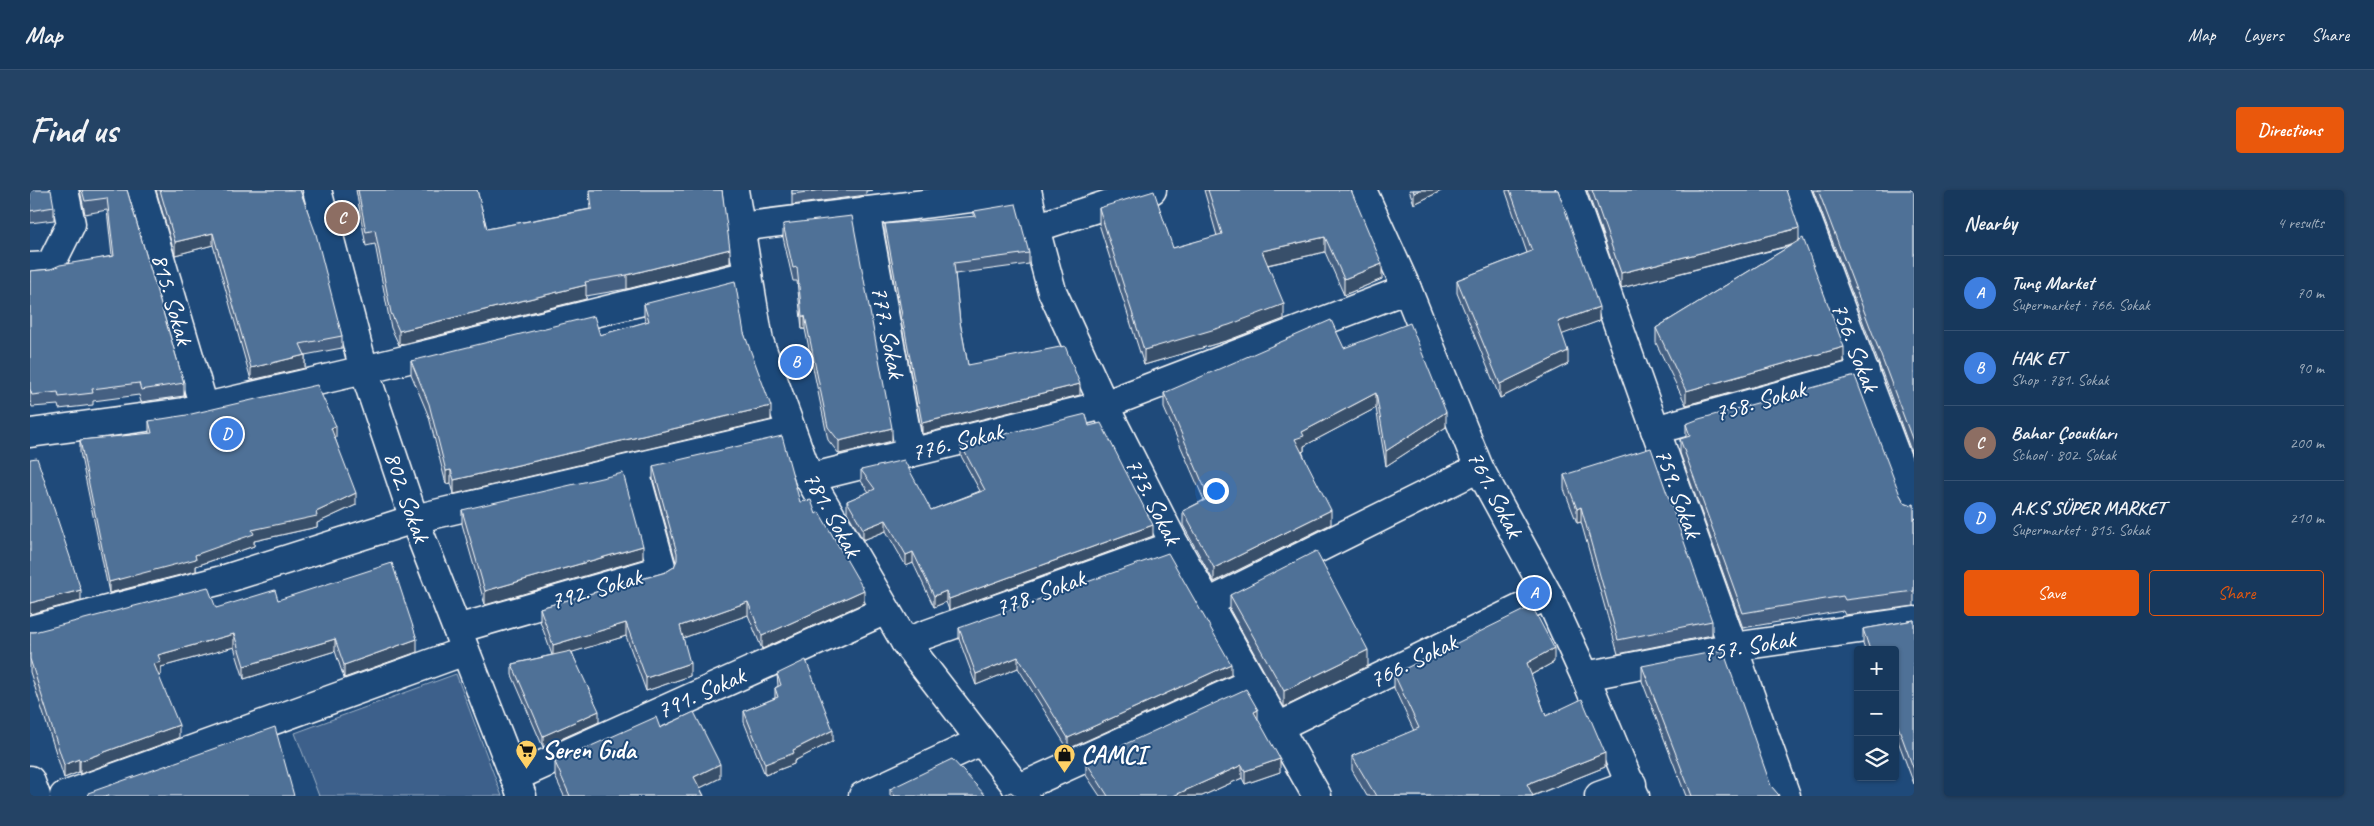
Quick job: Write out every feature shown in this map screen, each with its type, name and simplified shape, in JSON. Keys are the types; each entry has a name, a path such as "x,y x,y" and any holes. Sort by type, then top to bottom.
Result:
{"street":[{"path":"30,267 50,266 71,224 64,190"},
{"name":"815. Sokak","path":"140,190 204,407"},
{"name":"802. Sokak","path":"317,190 364,370 414,519 519,786"},
{"name":"781. Sokak","path":"734,190 759,341 809,478 905,642 1020,792"},
{"path":"1034,228 1152,190"},
{"name":"761. Sokak","path":"1362,190 1407,289 1479,468 1548,595 1585,676 1633,790"},
{"name":"759. Sokak","path":"1570,190 1786,796"},
{"name":"756. Sokak","path":"1796,190 1914,504"},
{"path":"740,227 1027,191"},
{"name":"773. Sokak","path":"1027,191 1034,228 1052,290 1104,405 1175,545 1317,796"},
{"name":"777. Sokak","path":"865,211 910,453"},
{"path":"30,433 204,407 364,370 748,274"},
{"name":"776. Sokak","path":"809,478 1104,405 1407,289"},
{"name":"758. Sokak","path":"1655,430 1865,372"},
{"path":"30,630 222,580 414,519 791,432"},
{"name":"792. Sokak","path":"461,640 662,570 634,468"},
{"path":"1208,603 1479,468"},
{"name":"778. Sokak","path":"905,642 1175,545"},
{"name":"766. Sokak","path":"1278,727 1548,595"},
{"name":"791. Sokak","path":"519,786 886,610"},
{"name":"757. Sokak","path":"1585,676 1733,647 1914,621"},
{"path":"64,796 461,640"},
{"path":"1020,792 1253,682"},
{"path":"863,796 981,741"},
{"path":"30,780 36,796"},
{"path":"1599,796 1633,790"}],"shaded area":[{"path":"456,674 502,796 319,796 295,733"}],"building":[{"path":"30,190 51,190 54,207 30,211"},
{"path":"82,190 127,190 184,383 141,390 139,383 92,389 93,393 59,397 58,392 32,395 30,389 30,271 51,269 60,265 114,256 107,198 85,201"},
{"path":"160,190 300,190 316,234 342,336 300,344 305,355 251,368 213,233 175,242"},
{"path":"358,190 477,190 487,229 592,209 590,190 722,190 730,249 627,275 585,282 586,285 399,331 391,313 375,230 366,232"},
{"path":"792,190 822,190 792,194"},
{"path":"1208,190 1351,190 1382,264 1344,279 1325,237 1262,251 1284,304 1229,325 1144,350 1099,208 1154,191 1173,248 1222,234"},
{"path":"1510,190 1558,190 1599,307 1558,322 1568,351 1500,384 1457,280 1532,251"},
{"path":"1592,190 1786,190 1799,228 1621,273"},
{"path":"1818,190 1914,190 1914,444 1880,353"},
{"path":"1016,204 1029,253 954,263 960,322 968,365 1065,346 1080,384 922,423 885,224 976,216 974,211"},
{"path":"852,216 892,428 839,441 828,427 805,316 802,316 797,267 793,268 783,224"},
{"path":"1803,238 1844,347 1686,391 1656,328"},
{"path":"735,281 744,333 771,406 454,480 451,470 446,471 429,404 411,361 594,316 600,335 649,321 644,304"},
{"path":"1331,320 1344,348 1410,323 1446,412 1386,451 1376,393 1302,432 1304,436 1295,439 1331,510 1214,568 1183,511 1209,498 1164,393"},
{"path":"1855,376 1900,495 1904,502 1914,504 1914,591 1845,600 1843,596 1743,613 1680,439 1690,436 1686,424"},
{"path":"317,385 336,426 331,428 356,493 316,512 317,516 252,530 254,534 195,555 196,559 109,582 80,440 152,433 149,421 187,415"},
{"path":"1086,414 1089,426 1101,423 1153,525 949,599 946,591 934,596 913,552 906,555 886,520 863,529 847,501 875,489 861,470 904,460 931,510 985,490 961,445"},
{"path":"782,436 800,502 811,500 816,514 819,512 864,590 762,636 748,602 680,626 690,663 646,678 626,623 553,645 540,608 666,572 674,567 677,553 653,466"},
{"path":"1651,448 1712,621 1618,640 1581,507 1577,509 1564,475"},
{"path":"37,458 81,590 30,603 30,459"},
{"path":"623,473 643,546 485,591 462,510"},
{"path":"1316,551 1368,650 1284,691 1230,595"},
{"path":"1168,553 1231,664 1068,738 1018,657 976,674 959,628"},
{"path":"392,563 417,639 344,665 335,639 244,666 234,634 158,655 161,662 154,664 179,725 64,765 30,659 30,632 208,587 216,608 275,590 278,600"},
{"path":"1532,606 1554,648 1527,663 1546,716 1582,699 1605,753 1527,784 1533,796 1376,796 1352,756 1419,728 1394,674"},
{"path":"1914,620 1914,770 1899,729 1899,646 1869,646 1863,629"},
{"path":"1723,650 1771,786 1779,796 1692,796 1642,666"},
{"path":"571,651 599,711 543,736 512,664"},
{"path":"806,660 833,730 793,750 794,753 765,764 744,711 778,697 775,688 781,685 777,674"},
{"path":"1246,689 1258,710 1254,712 1280,759 1245,771 1242,765 1173,796 1108,796 1086,762"},
{"path":"694,712 720,764 694,777 704,796 570,796 555,762 656,717 660,728"},
{"path":"275,727 294,796 89,796 88,793"},
{"path":"952,759 986,796 895,796 890,789"},
{"path":"1011,792 1016,796 1001,796"}],"place":[{"name":"Bahar Çocukları","path":"342,218"},
{"name":"HAK ET","path":"796,362"},
{"name":"A.K.S SÜPER MARKET","path":"227,434"},
{"name":"Tunç Market","path":"1534,593"},
{"name":"Seren Gıda","path":"526,769"},
{"name":"CAMCI","path":"1065,774"}]}
